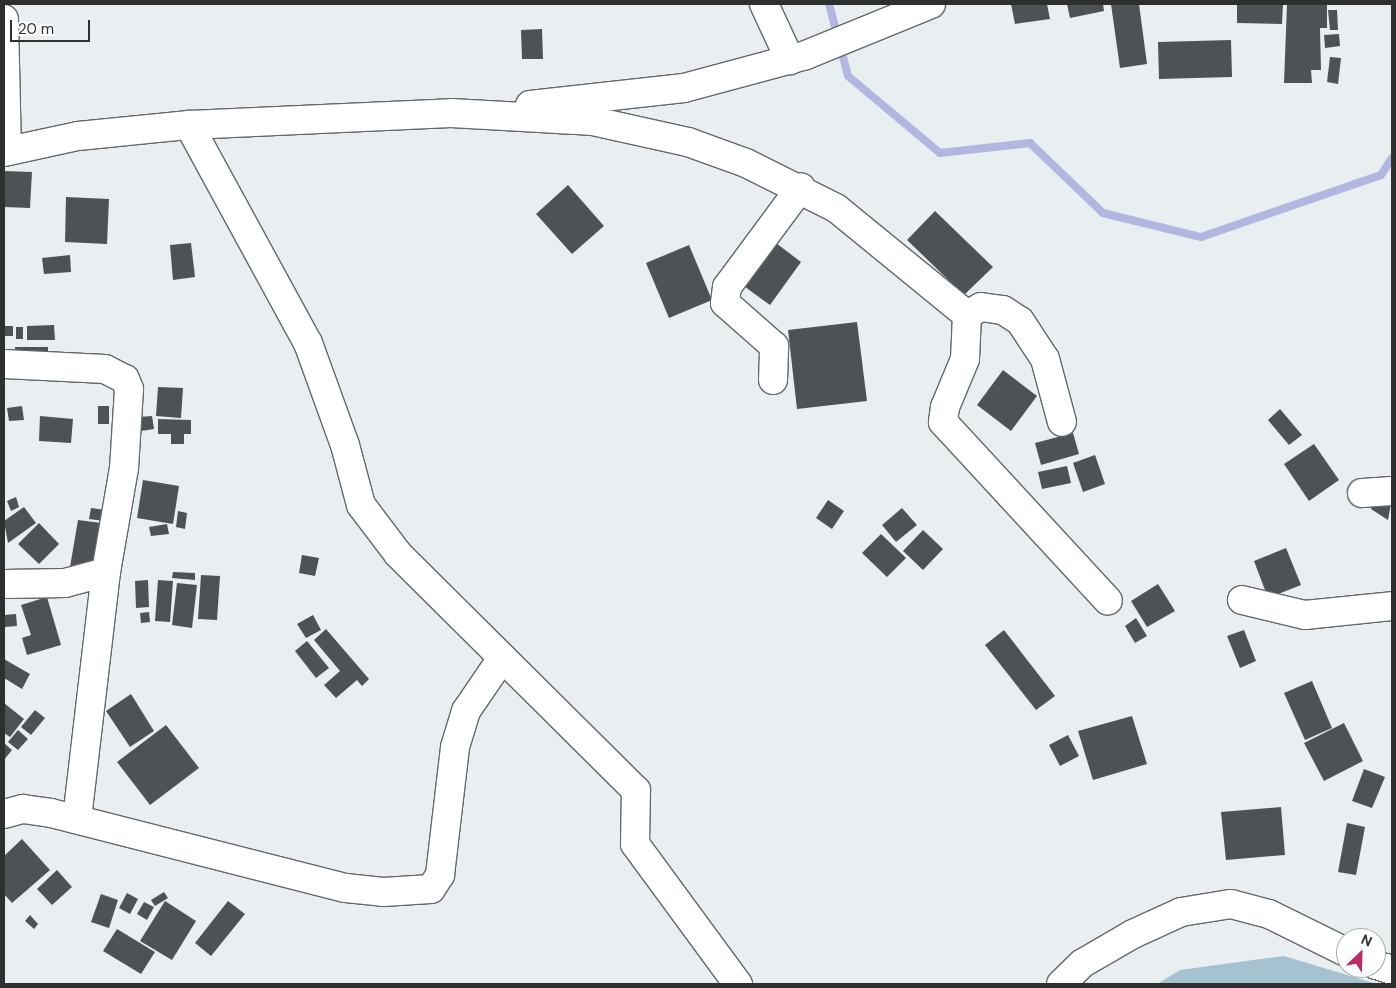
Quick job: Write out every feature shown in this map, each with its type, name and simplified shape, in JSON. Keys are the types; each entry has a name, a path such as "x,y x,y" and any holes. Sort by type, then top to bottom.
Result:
{"street":[{"path":"764,4 798,57"},
{"path":"4,20 6,152 78,136 189,125 451,113 684,88 798,57 863,34 930,4"},
{"path":"451,113 603,124 688,142 801,187 836,208 967,315"},
{"path":"189,125 308,343 346,445 362,505 398,554 636,790 634,844 738,984"},
{"path":"773,380 774,346 725,304 726,287 801,187"},
{"path":"967,315 981,307 1003,310 1020,321 1045,359 1062,422"},
{"path":"967,315 965,359 943,422 1108,601"},
{"path":"4,364 85,366 125,379 129,389 124,468 106,572 77,819"},
{"path":"1362,493 1392,491"},
{"path":"4,584 65,583 106,572"},
{"path":"1242,600 1305,615 1392,606"},
{"path":"4,814 23,809 77,819 346,888 383,892 430,889 440,876 455,746 466,711 502,658"},
{"path":"1062,984 1083,963 1134,934 1181,912 1232,904 1270,914 1336,947"}],"shaded area":[{"path":"1284,956 1336,972 1336,978 1357,978 1377,984 1157,984 1180,970"}],"building":[{"path":"1011,4 1047,4 1050,19 1015,24"},
{"path":"1067,4 1103,4 1104,11 1070,18"},
{"path":"1111,4 1139,4 1147,64 1120,68"},
{"path":"1237,4 1283,4 1282,24 1237,23"},
{"path":"1287,4 1327,4 1327,28 1320,28 1321,70 1311,70 1312,83 1284,83"},
{"path":"1328,10 1337,10 1338,30 1330,30"},
{"path":"542,29 543,59 522,59 521,30"},
{"path":"1339,34 1340,46 1325,48 1324,35"},
{"path":"1231,40 1232,77 1159,79 1158,42"},
{"path":"1330,57 1341,58 1338,84 1327,82"},
{"path":"4,171 32,172 30,208 4,207"},
{"path":"568,185 604,226 572,254 536,214"},
{"path":"66,197 109,199 107,244 65,242"},
{"path":"935,211 993,267 964,295 907,240"},
{"path":"772,240 801,262 770,305 741,284"},
{"path":"191,243 195,277 173,280 170,245"},
{"path":"689,245 712,300 669,318 646,263"},
{"path":"70,255 71,272 44,274 42,258"},
{"path":"857,322 867,401 797,409 788,330"},
{"path":"54,325 55,340 27,340 27,326"},
{"path":"4,326 13,326 13,336 4,336"},
{"path":"16,327 23,327 23,339 16,339"},
{"path":"15,347 48,347 48,363 16,362"},
{"path":"1003,370 1037,396 1011,431 977,405"},
{"path":"158,387 183,388 181,418 156,416"},
{"path":"22,406 24,420 9,421 7,408"},
{"path":"98,406 109,406 109,424 98,424"},
{"path":"1280,409 1302,435 1289,445 1268,420"},
{"path":"40,416 73,419 71,443 39,441"},
{"path":"152,416 154,429 141,431 139,417"},
{"path":"158,419 191,420 191,434 184,434 184,444 171,444 171,434 158,434"},
{"path":"1073,433 1079,454 1041,465 1035,443"},
{"path":"1314,444 1339,480 1309,501 1284,464"},
{"path":"1095,455 1105,484 1083,492 1073,463"},
{"path":"1067,466 1071,483 1042,489 1038,472"},
{"path":"143,480 179,486 173,524 137,518"},
{"path":"1382,492 1392,498 1388,520 1371,509"},
{"path":"16,497 19,507 11,511 7,501"},
{"path":"828,500 844,511 832,529 816,518"},
{"path":"24,507 36,523 8,543 4,521"},
{"path":"91,508 105,510 104,521 89,519"},
{"path":"902,508 917,525 896,542 882,525"},
{"path":"178,511 187,513 185,529 176,527"},
{"path":"78,520 101,523 93,571 70,567"},
{"path":"39,523 59,544 39,564 18,544"},
{"path":"167,524 169,534 151,536 149,527"},
{"path":"923,530 943,549 923,570 903,551"},
{"path":"881,534 906,558 887,577 862,553"},
{"path":"1286,548 1301,585 1268,598 1254,561"},
{"path":"302,555 319,558 315,576 299,573"},
{"path":"173,572 195,573 195,580 172,578"},
{"path":"201,575 220,576 217,620 198,619"},
{"path":"148,580 149,607 136,608 135,581"},
{"path":"158,580 173,581 170,622 155,621"},
{"path":"177,583 197,585 192,628 172,625"},
{"path":"1158,584 1175,611 1147,627 1131,601"},
{"path":"47,597 61,645 27,655 22,638 31,635 21,605"},
{"path":"149,612 150,622 141,623 140,613"},
{"path":"16,614 17,626 5,627 4,615"},
{"path":"313,615 321,630 306,638 297,624"},
{"path":"1136,618 1147,636 1135,643 1125,626"},
{"path":"326,629 369,679 362,686 357,680 336,698 324,685 340,671 314,640"},
{"path":"1004,630 1055,696 1036,710 985,645"},
{"path":"1244,630 1256,661 1240,668 1227,636"},
{"path":"307,641 329,668 316,678 295,651"},
{"path":"4,659 30,674 22,689 4,678"},
{"path":"1312,681 1332,728 1305,740 1284,693"},
{"path":"131,694 154,731 130,747 106,711"},
{"path":"4,703 24,719 10,737 4,733"},
{"path":"35,710 45,718 31,735 21,727"},
{"path":"1132,716 1147,764 1093,780 1078,731"},
{"path":"1344,723 1363,761 1324,781 1304,743"},
{"path":"166,725 199,768 150,805 117,762"},
{"path":"18,730 28,739 18,750 8,742"},
{"path":"1068,735 1079,756 1060,766 1049,745"},
{"path":"4,743 12,750 4,760"},
{"path":"1364,769 1385,777 1372,808 1352,801"},
{"path":"1281,807 1285,855 1226,860 1221,812"},
{"path":"1347,823 1365,827 1356,875 1338,872"},
{"path":"22,839 50,870 12,903 4,894 4,856"},
{"path":"57,870 72,887 52,905 37,889"},
{"path":"164,892 168,898 155,906 151,900"},
{"path":"127,893 138,899 130,914 119,908"},
{"path":"101,894 118,900 109,928 91,922"},
{"path":"165,901 196,921 172,960 140,941"},
{"path":"228,901 245,914 211,956 195,943"},
{"path":"144,902 154,907 147,920 137,914"},
{"path":"30,915 38,924 34,929 25,921"},
{"path":"117,929 155,952 141,974 103,951"}],"waterway":[{"path":"829,4 848,76 940,153 1030,143 1103,213 1201,237 1381,175 1392,158"}]}
